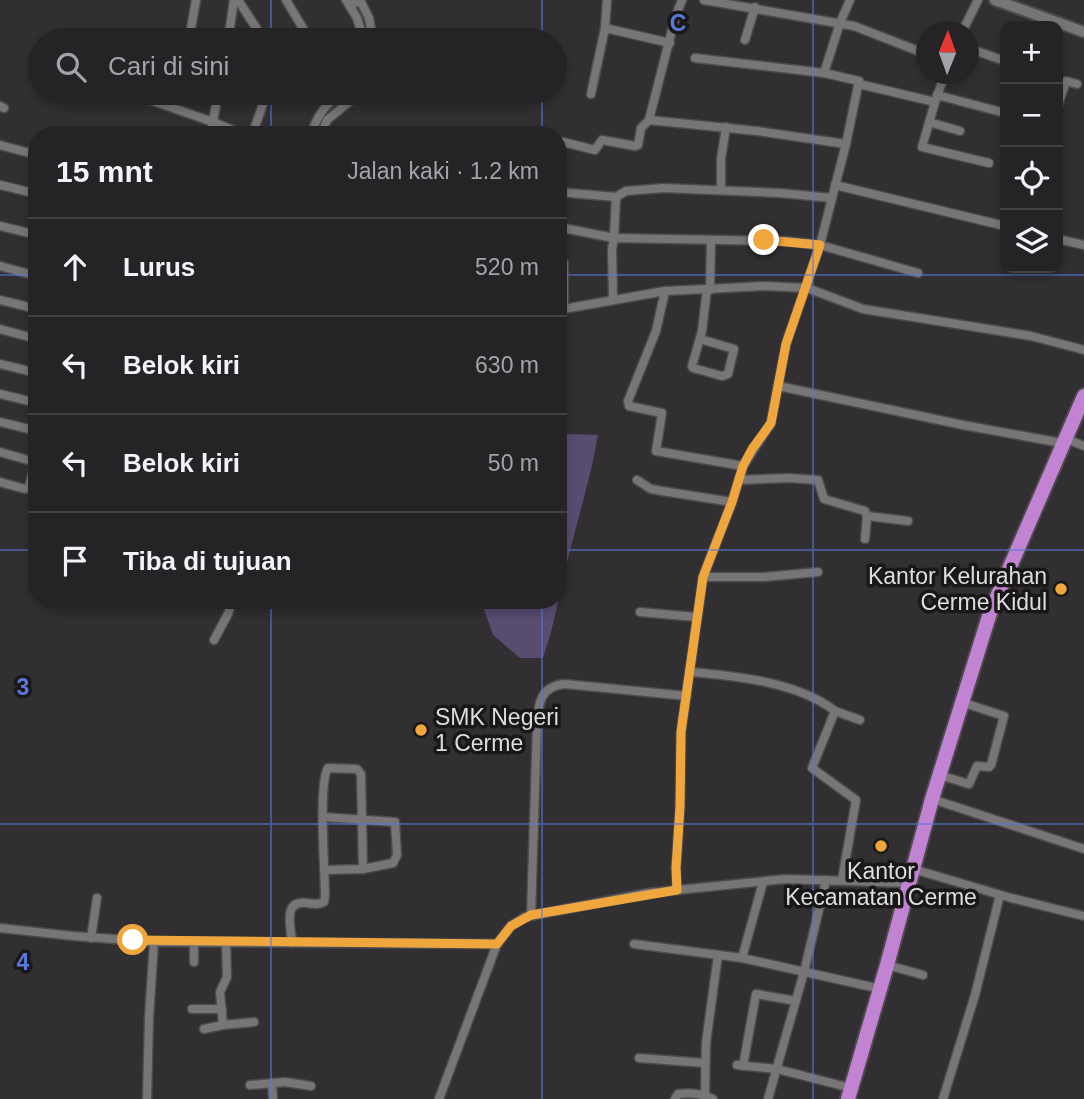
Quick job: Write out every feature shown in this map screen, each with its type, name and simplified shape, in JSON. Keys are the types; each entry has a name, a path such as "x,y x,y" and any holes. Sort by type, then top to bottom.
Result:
{"highway":[{"path":"849,1093 881,989 939,775 990,613 1084,396"}],"main road":[{"path":"995,0 1084,32"}],"street":[{"path":"191,28 196,0"},
{"path":"236,0 255,28"},
{"path":"231,28 236,0"},
{"path":"286,0 303,28"},
{"path":"360,28 348,3 360,0 371,28"},
{"path":"591,94 605,27 607,0"},
{"path":"567,144 593,150 597,149 598,142 602,140 638,145 641,128 649,120 682,0"},
{"path":"704,0 854,26 916,50"},
{"path":"824,73 850,0"},
{"path":"968,21 978,0"},
{"path":"745,40 755,7"},
{"path":"605,27 670,43"},
{"path":"979,52 1000,59"},
{"path":"695,58 824,73 859,81 859,84 1000,112"},
{"path":"1063,90 1066,81 1077,84"},
{"path":"677,890 681,732 703,577 743,466 771,423 779,369 792,321 807,288 820,245 859,84"},
{"path":"941,84 922,147 989,163"},
{"path":"164,105 223,126"},
{"path":"212,126 216,105"},
{"path":"255,126 262,105"},
{"path":"314,126 326,105"},
{"path":"325,126 327,120 345,105"},
{"path":"649,120 726,127 846,144"},
{"path":"929,122 960,131"},
{"path":"720,190 726,127"},
{"path":"0,145 28,153"},
{"path":"0,185 28,192"},
{"path":"835,185 1000,225"},
{"path":"567,193 616,197 626,191 664,188 832,198"},
{"path":"613,298 611,249 616,197"},
{"path":"0,226 28,233"},
{"path":"567,229 614,238 754,239 820,245 918,273"},
{"path":"700,339 734,349 726,376 692,366 709,289 711,240"},
{"path":"1063,240 1084,245"},
{"path":"0,266 28,274"},
{"path":"567,309 613,298 665,291 755,286 807,288 863,309 1031,336 1084,350"},
{"path":"665,291 659,324 628,401 629,406 662,414 656,451 743,466"},
{"path":"0,300 28,307"},
{"path":"0,330 28,337"},
{"path":"0,364 28,371"},
{"path":"778,386 952,423 1084,446"},
{"path":"0,394 28,401"},
{"path":"0,422 28,429"},
{"path":"0,452 28,457"},
{"path":"638,480 662,491 732,502"},
{"path":"739,480 818,480 824,499 863,510 867,516 865,539"},
{"path":"0,482 27,489 28,486"},
{"path":"867,516 908,521"},
{"path":"703,577 764,577 818,572"},
{"path":"214,640 229,609"},
{"path":"640,612 696,617"},
{"path":"691,672 736,676 786,688 860,720"},
{"path":"531,915 537,725 541,697 550,687 565,684 687,696"},
{"path":"939,775 969,784 977,766 991,765 1004,716 961,702"},
{"path":"835,711 812,768 855,797 856,811 842,880"},
{"path":"292,943 289,909 299,902 324,902 326,770 357,769 361,774 363,869"},
{"path":"932,799 1084,849"},
{"path":"324,817 392,821 396,825 396,861 393,863 363,869 324,870"},
{"path":"439,1099 497,944 511,926 531,915 677,890 785,878 842,880 910,876 1082,913"},
{"path":"768,1099 804,972 826,880"},
{"path":"742,958 762,882"},
{"path":"943,1099 971,1007 1000,895"},
{"path":"91,938 97,898"},
{"path":"0,928 154,942 497,944"},
{"path":"147,1099 154,942"},
{"path":"194,942 194,962"},
{"path":"223,1026 220,992 227,977 226,942"},
{"path":"634,944 742,958 881,989"},
{"path":"675,1099 678,1094 709,1097 705,1063 718,955"},
{"path":"887,965 923,975"},
{"path":"796,1001 756,994 740,1065 776,1069 849,1093"},
{"path":"192,1009 222,1009"},
{"path":"204,1029 254,1022"},
{"path":"639,1058 705,1063"},
{"path":"250,1085 295,1082 311,1086"},
{"path":"272,1083 273,1099"}],"shaded area":[{"path":"567,434 598,435 592,467 567,564"},
{"path":"484,609 556,609 543,658 520,658 493,635"}],"place":[{"name":"Kantor Kelurahan Cerme Kidul","path":"1061,589"},
{"name":"SMK Negeri 1 Cerme","path":"421,730"},
{"name":"Kantor Kecamatan Cerme","path":"881,846"}],"route":[{"path":"133,940 497,944 511,926 531,915 677,890 681,732 703,577 743,466 771,423 779,369 792,321 807,288 820,245 764,240"}]}
